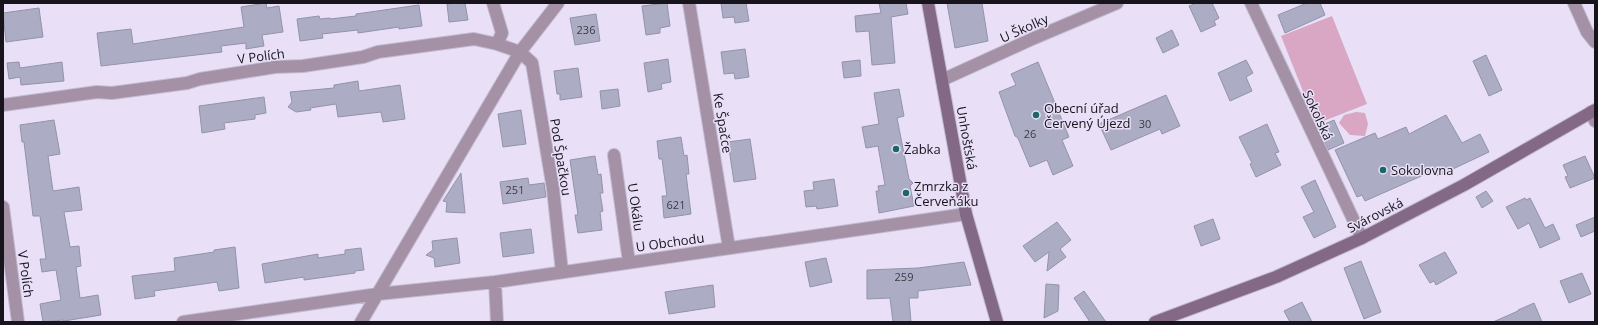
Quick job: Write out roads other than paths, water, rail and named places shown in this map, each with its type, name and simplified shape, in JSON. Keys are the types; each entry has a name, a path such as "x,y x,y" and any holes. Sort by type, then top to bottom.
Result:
{"street":[{"path":"493,3 502,33 497,44"},
{"path":"361,322 520,52 558,3"},
{"name":"Ke Špačce","path":"689,3 729,248"},
{"name":"Unhošťská","path":"928,3 966,214 997,322"},
{"name":"U Školky","path":"942,80 1032,39 1117,3"},
{"name":"Sokolská","path":"1251,3 1362,238"},
{"path":"1574,3 1587,32 1595,42"},
{"name":"V Polích","path":"3,106 98,92 112,93 187,83 200,79 275,67 303,66 363,57 378,52 474,39 497,44 520,52"},
{"name":"Pod Špačkou","path":"520,52 532,63 553,189 562,272"},
{"name":"Svárovská","path":"1155,322 1276,277 1362,238 1464,185 1594,114"},
{"name":"U Okálu","path":"614,155 630,262"},
{"name":"V Polích","path":"3,207 18,322"},
{"name":"U Obchodu","path":"378,294 495,282 966,214"},
{"path":"495,282 497,322"},
{"path":"183,322 378,294"}],"place":[{"name":"Obecní úřad Červený Újezd","path":"1036,115"},
{"name":"Žabka","path":"896,149"},
{"name":"Sokolovna","path":"1383,170"},
{"name":"Zmrzka z Červeňáku","path":"906,193"}]}
